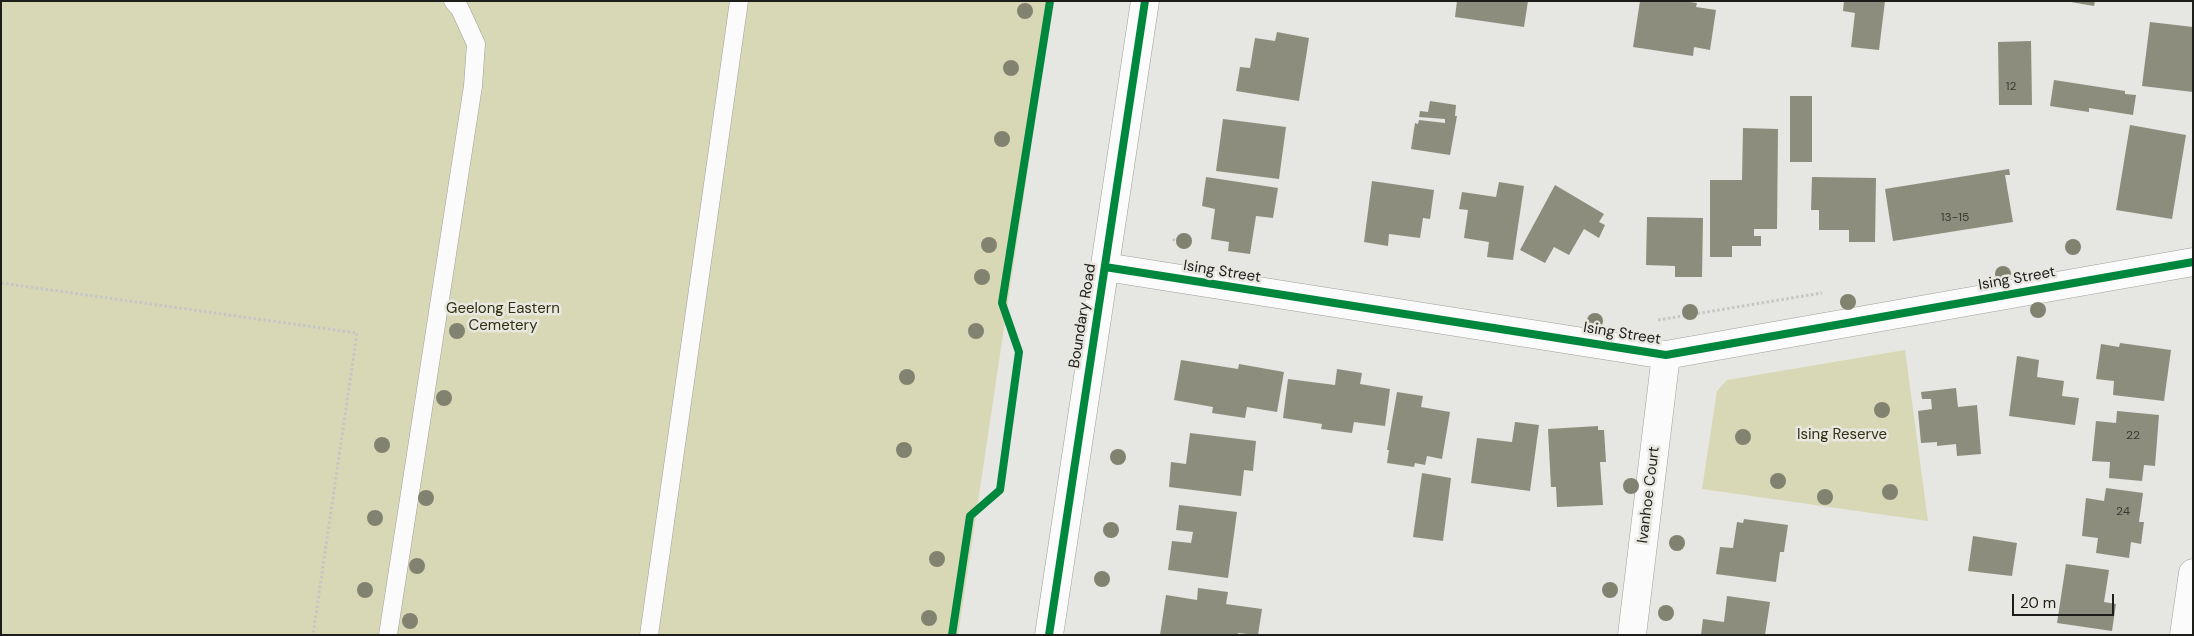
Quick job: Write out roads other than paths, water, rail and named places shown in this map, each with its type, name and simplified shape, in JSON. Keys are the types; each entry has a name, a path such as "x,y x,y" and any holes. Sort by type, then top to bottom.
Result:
{"street":[{"name":"Boundary Road","path":"1049,635 1145,1"},
{"name":"Ising Street","path":"1105,267 1666,355 2193,262"},
{"name":"Ivanhoe Court","path":"1632,635 1666,355"},
{"path":"2184,635 2193,573"}],"lane":[{"path":"388,635 473,86 476,44 460,9 453,1"},
{"path":"649,635 739,1"}],"park label":[{"name":"Geelong Eastern Cemetery","path":"503,318"},
{"name":"Ising Reserve","path":"1842,435"}]}
